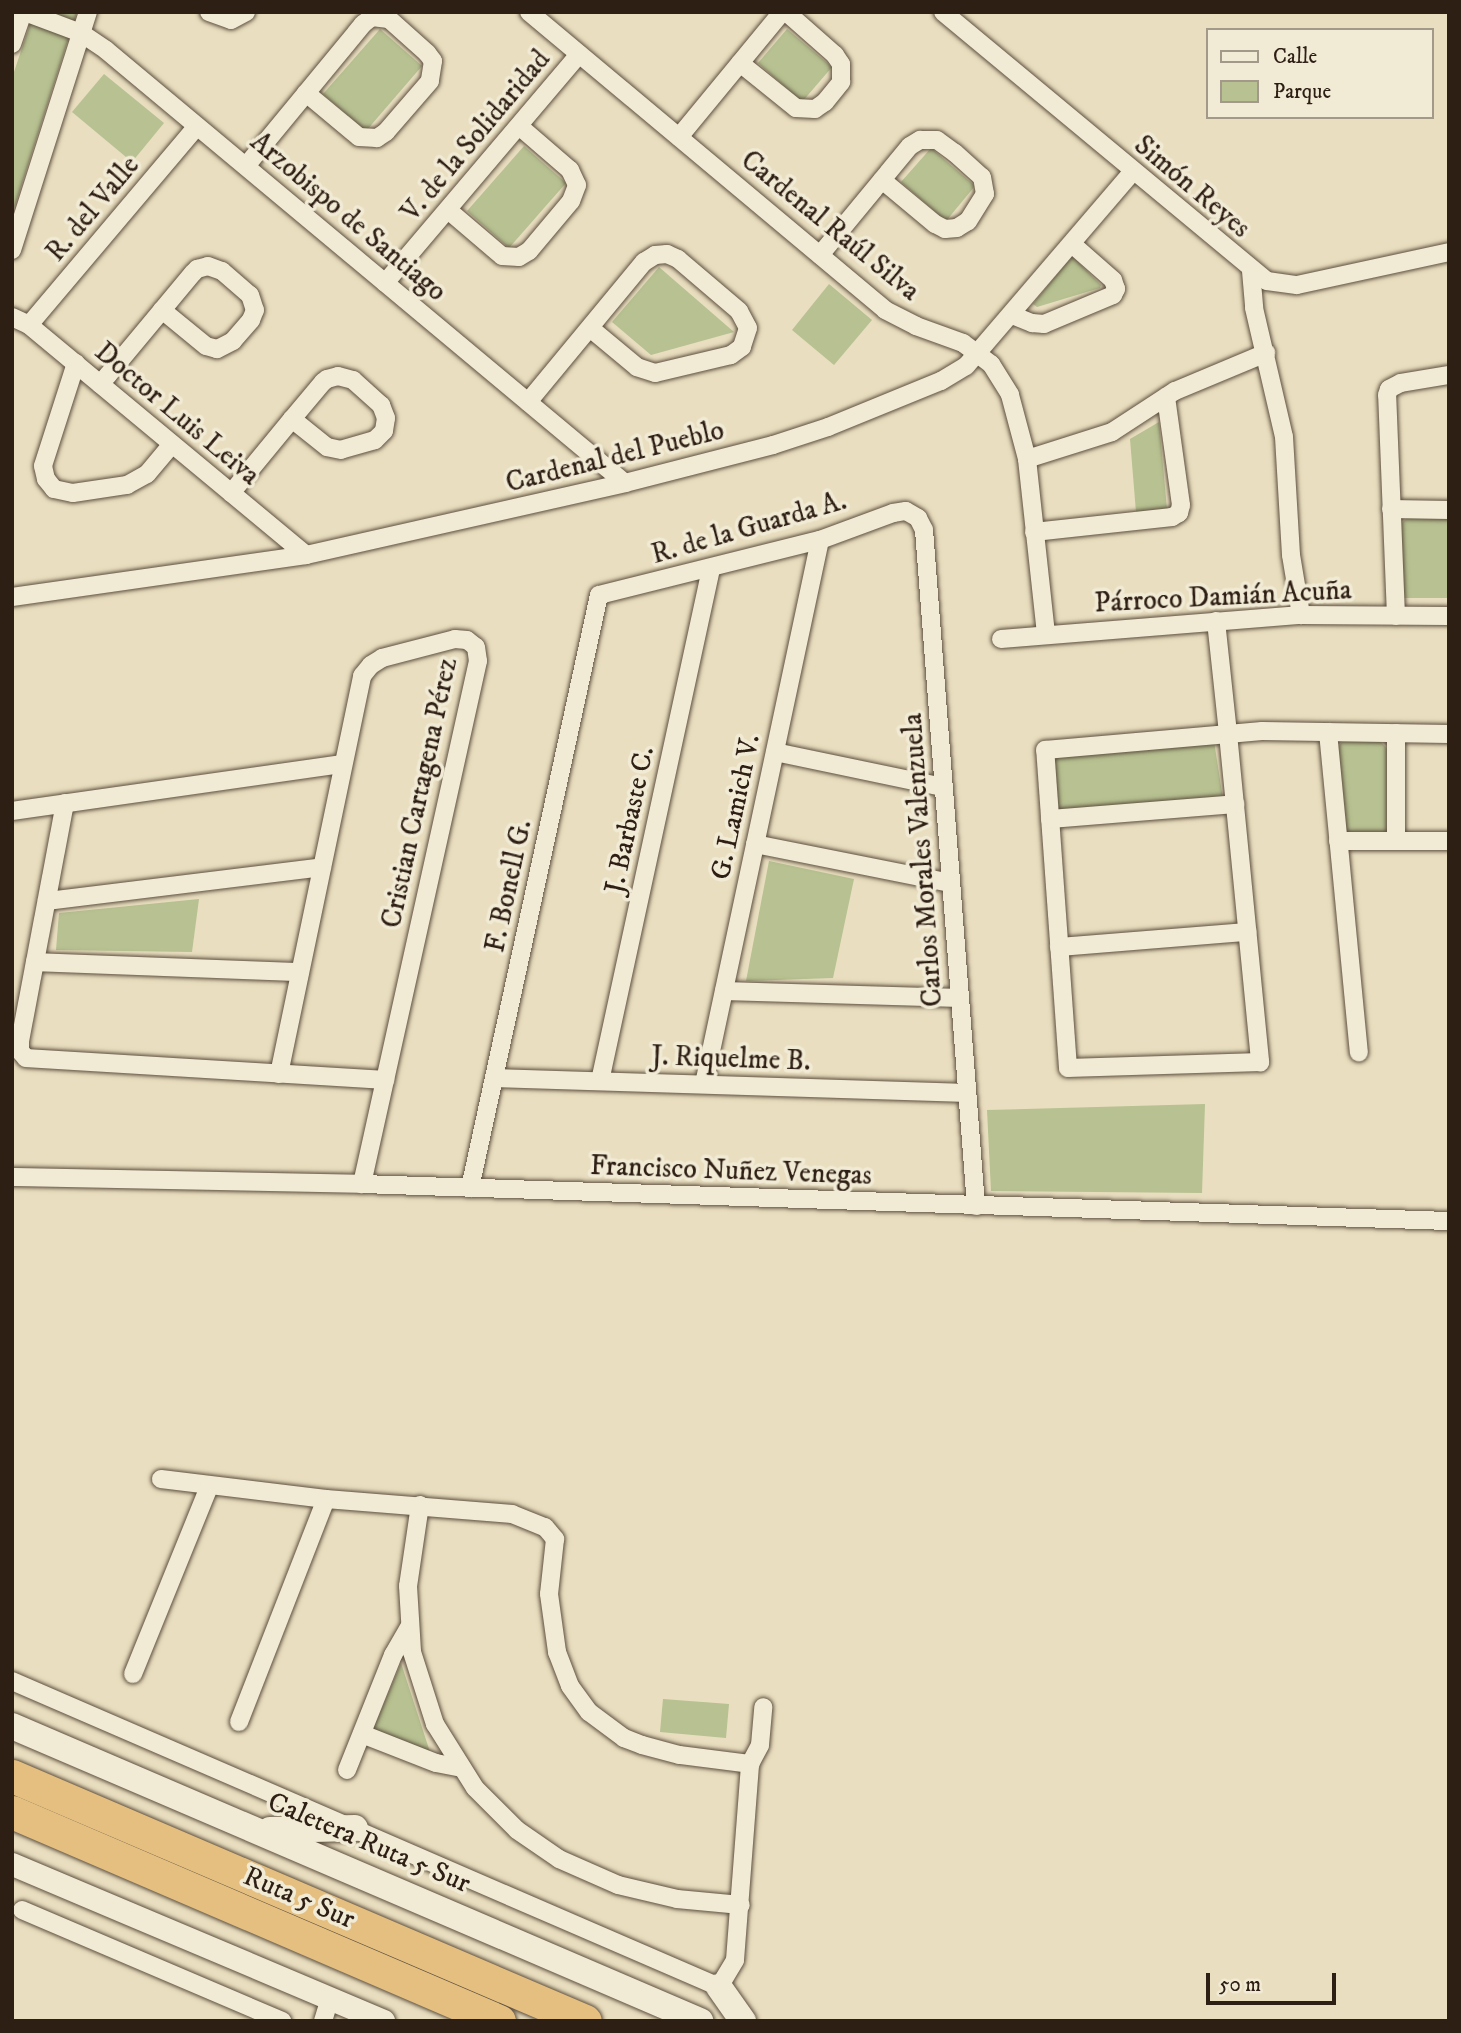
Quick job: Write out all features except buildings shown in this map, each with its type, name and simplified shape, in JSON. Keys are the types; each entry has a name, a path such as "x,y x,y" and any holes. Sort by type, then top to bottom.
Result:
{"highway":[{"name":"Ruta 5 Sur","path":"12,1776 585,2021"},
{"name":"Ruta 5 Sur","path":"12,1812 499,2021"}],"main road":[{"name":"Caletera Ruta 5 Sur","path":"12,1726 261,1830 700,2021"},
{"path":"261,1830 355,1828"},
{"path":"719,1987 743,2021"}],"street":[{"name":"Arzobispo de Santiago","path":"24,12 81,33 246,166 625,483"},
{"path":"12,44 24,12"},
{"path":"12,250 88,12"},
{"path":"209,12 230,20 246,12"},
{"path":"679,137 740,63 784,12 835,55 841,64 841,82 825,102 808,111 796,108 740,63"},
{"name":"Simón Reyes","path":"943,12 1267,282 1289,286 1449,251"},
{"name":"Cardenal Raúl Silva","path":"535,14 579,54 895,316 950,337 979,354 1001,376 1010,395 1027,459 1046,635"},
{"path":"246,166 306,93 372,18 389,19 433,61 430,81 386,132 377,138 359,137 306,93"},
{"name":"V. de la Solidaridad","path":"386,283 579,54"},
{"name":"R. del Valle","path":"29,325 197,126"},
{"path":"447,210 502,256 519,257 529,251 571,201 577,186 570,170 519,126"},
{"path":"820,255 882,180 915,142 932,138 943,143 978,172 984,182 985,194 968,221 957,228 945,229 934,224 882,180"},
{"name":"Cardenal del Pueblo","path":"12,597 306,555 625,483 774,445 828,427 953,375 979,354 1132,172"},
{"path":"1012,315 1032,323 1044,324 1113,295 1115,282 1072,244"},
{"path":"528,402 644,262 661,254 678,259 739,311 748,328 742,347 731,355 655,373 637,367 590,328"},
{"path":"100,384 162,310 193,273 208,266 222,271 250,295 255,310 251,320 233,341 217,349 206,346 162,310"},
{"path":"1251,271 1252,299 1284,437 1290,545 1301,615"},
{"name":"Doctor Luis Leiva","path":"12,317 29,325 76,363 306,555"},
{"path":"1027,459 1112,432 1166,397 1266,354"},
{"path":"76,363 43,466 46,480 54,489 73,493 127,485 147,474 172,444"},
{"path":"1396,616 1386,402 1389,389 1401,383 1449,375"},
{"path":"231,493 292,419 323,382 338,376 353,380 376,400 386,418 383,431 375,440 341,450 327,447 292,419"},
{"path":"1034,532 1172,517 1179,513 1181,505 1166,397"},
{"path":"1391,509 1449,510"},
{"name":"R. de la Guarda A.","path":"599,595 820,540 900,511 913,514"},
{"name":"Carlos Morales Valenzuela","path":"913,514 924,530 976,1206"},
{"name":"G. Lamich V.","path":"704,1084 820,540"},
{"name":"J. Barbaste C.","path":"600,1081 712,569"},
{"name":"F. Bonell G.","path":"470,1188 599,595"},
{"name":"Párroco Damián Acuña","path":"1001,639 1301,615 1449,616"},
{"path":"1216,621 1228,734 1248,932 1260,1062 1068,1068 1045,750 1228,734 1449,734"},
{"name":"Cristian Cartagena Pérez","path":"279,1074 360,683 371,664 382,659 455,639 472,643 478,652 478,662 362,1184"},
{"path":"1328,732 1359,1053"},
{"path":"1396,733 1396,841"},
{"path":"775,752 943,788"},
{"path":"12,811 344,764"},
{"path":"65,803 20,1042 20,1051 26,1058 385,1080"},
{"path":"1050,819 1235,804"},
{"path":"1338,841 1449,841"},
{"path":"755,844 951,883"},
{"path":"47,901 322,867"},
{"path":"1059,947 1248,932"},
{"path":"35,962 300,972"},
{"path":"724,991 960,998"},
{"name":"J. Riquelme B.","path":"494,1078 967,1093"},
{"name":"Francisco Nuñez Venegas","path":"12,1177 362,1184 1449,1221"},
{"path":"161,1479 209,1487 326,1499 512,1514 545,1527 555,1539 549,1594 557,1652 570,1686 589,1712 624,1738 642,1745 680,1755 750,1764"},
{"path":"132,1674 209,1487"},
{"path":"239,1722 326,1499"},
{"path":"420,1505 409,1566 409,1627 426,1701 461,1768 491,1806 517,1830 559,1859 618,1885 652,1894 741,1905"},
{"path":"348,1770 393,1655 409,1627"},
{"path":"12,1681 719,1987 735,1960 750,1764 760,1745 763,1707"},
{"path":"362,1734 436,1763 461,1768"},
{"path":"12,1864 383,2021"},
{"path":"22,1910 282,2021"},
{"path":"323,2021 330,1998"}],"green space":[{"path":"34,12 77,12 12,215 12,78"},
{"path":"380,29 422,66 366,131 323,94"},
{"path":"787,29 832,67 802,102 758,63"},
{"path":"104,74 164,123 132,162 72,112"},
{"path":"524,146 566,183 509,248 467,211"},
{"path":"931,148 975,186 946,221 901,182"},
{"path":"1072,256 1101,285 1100,288 1037,307 1033,304"},
{"path":"659,267 734,332 651,355 612,322"},
{"path":"829,284 872,320 834,365 792,330"},
{"path":"1159,422 1167,509 1136,512 1130,439"},
{"path":"1408,517 1449,517 1449,598 1401,598 1402,523"},
{"path":"1214,741 1223,799 1059,814 1053,755"},
{"path":"1342,742 1381,742 1389,751 1390,830 1386,833 1349,834 1344,830 1336,750"},
{"path":"769,861 854,879 833,978 746,981"},
{"path":"199,899 192,952 56,950 59,913"},
{"path":"1205,1104 1202,1193 991,1191 987,1110"},
{"path":"401,1663 431,1755 372,1732"},
{"path":"663,1699 729,1704 726,1738 660,1732"}]}
